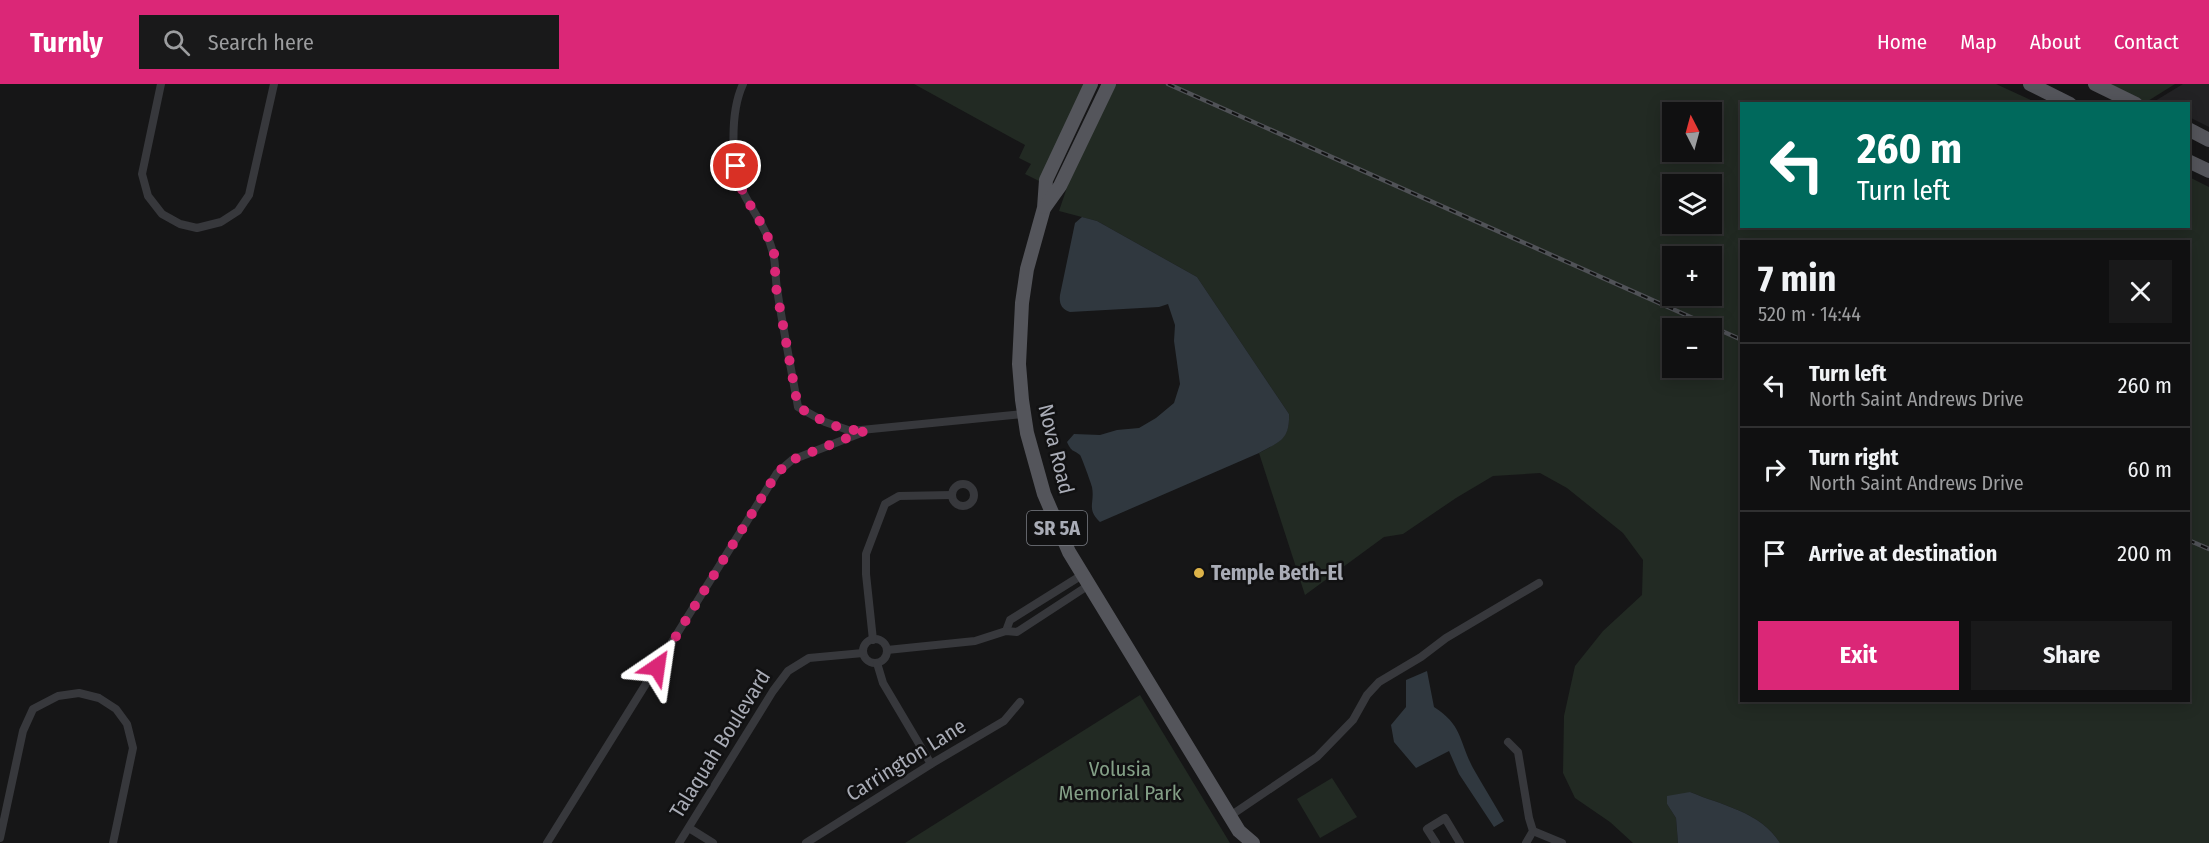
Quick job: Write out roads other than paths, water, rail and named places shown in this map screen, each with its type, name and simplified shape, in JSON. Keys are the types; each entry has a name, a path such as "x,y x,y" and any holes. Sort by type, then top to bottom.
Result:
{"main road":[{"name":"Nova Road","path":"1091,84 1046,180 1044,208 1027,269 1022,303 1019,364 1024,414 1034,461 1055,525 1085,580 1241,837"},
{"name":"Nova Road","path":"1044,208 1060,186 1108,84"},
{"path":"2030,84 2049,88 2067,102"},
{"path":"2095,84 2132,102"},
{"path":"2190,130 2209,140"},
{"path":"2190,162 2209,171"},
{"name":"SR 5A","path":"1241,837 1252,843"}],"street":[{"path":"160,84 142,174 148,196 162,214 180,224 197,228 221,222 238,211 249,195 274,84"},
{"path":"743,84 739,94 733,138 736,166 743,193 765,230 774,253 776,287 798,407 825,422 850,431 1024,414"},
{"path":"547,843 777,473 792,460 867,430"},
{"path":"873,640 866,554 885,504 899,496 952,495"},
{"path":"1006,631 1010,620 1041,601 1085,580"},
{"path":"887,650 975,641 1006,631 1017,632 1048,613 1085,580"},
{"path":"1230,816 1317,757 1353,720 1367,695 1378,682 1421,657 1446,638 1539,583"},
{"path":"1041,601 1048,613"},
{"path":"873,640 882,642 887,650 885,657 877,663 866,660 863,653 866,643 873,640"},
{"name":"Talaquah Boulevard","path":"679,843 773,691 788,671 809,658 863,653"},
{"path":"877,663 883,683 931,764"},
{"path":"0,838 23,731 33,709 58,696 79,693 99,698 116,709 126,724 133,748 113,843"},
{"name":"Carrington Lane","path":"806,843 1004,721 1020,702"},
{"path":"1508,742 1518,752 1528,818 1533,831 1562,843"},
{"path":"1436,843 1427,828 1445,818 1460,843"},
{"path":"689,828 713,843"},
{"path":"1526,843 1533,831"}],"railway":[{"path":"1168,84 1740,339"},
{"path":"2190,541 2209,549"}],"place":[{"name":"Temple Beth-El","path":"1199,573"}],"park label":[{"name":"Volusia Memorial Park","path":"1120,781"}]}
